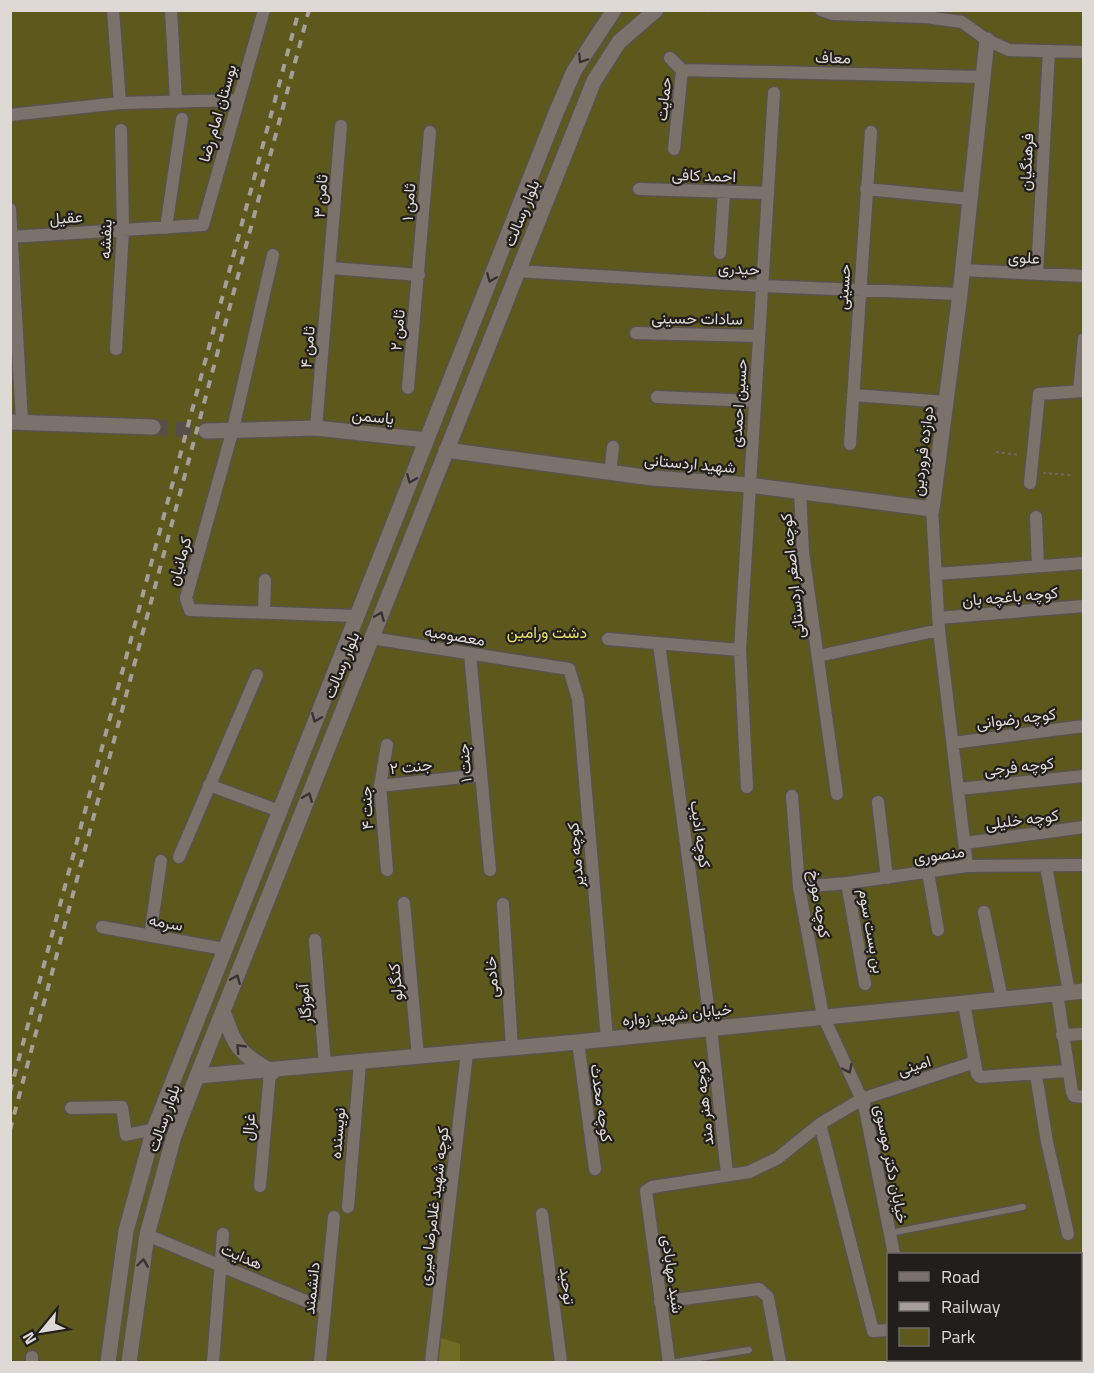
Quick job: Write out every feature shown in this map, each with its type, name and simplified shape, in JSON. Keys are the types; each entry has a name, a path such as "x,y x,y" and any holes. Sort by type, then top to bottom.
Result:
{"main road":[{"name":"بلوار رسالت","path":"108,1362 126,1231 154,1129 574,71 614,10"},
{"name":"بلوار رسالت","path":"129,1362 147,1235 174,1136 594,81 619,42 656,10"},
{"name":"دوازده فروردین","path":"932,509 960,294 987,40"},
{"path":"16,422 153,427"},
{"name":"یاسمن","path":"206,431 316,428 426,440"},
{"name":"شهید اردستانی","path":"446,450 610,472 749,485 932,509"},
{"path":"243,901 263,909"},
{"name":"خیابان شهید زواره","path":"197,1077 272,1072 1070,992"},
{"path":"223,1011 233,1042 251,1060 272,1072"},
{"path":"116,1295 137,1299"}],"street":[{"path":"113,10 120,103"},
{"path":"171,10 176,102"},
{"name":"بوستان امام رضا","path":"203,225 264,10"},
{"path":"820,10 832,14 927,17 962,22 987,40 1009,50 1083,52"},
{"name":"فرهنگیان","path":"1037,274 1049,51"},
{"name":"حمایت","path":"670,58 682,70 674,149"},
{"name":"معاف","path":"682,70 983,77"},
{"name":"حسین احمدی","path":"747,787 740,651 774,93"},
{"path":"10,115 120,103 238,100"},
{"path":"166,228 182,119"},
{"name":"ثامن ۳","path":"331,268 341,126"},
{"name":"بنفشه","path":"117,349 123,230 121,130"},
{"name":"ثامن ۱","path":"419,275 430,132"},
{"name":"حسینی","path":"850,444 871,132"},
{"name":"احمد کافی","path":"639,189 768,193"},
{"path":"866,189 970,199"},
{"path":"720,253 724,192"},
{"path":"10,209 16,422"},
{"name":"عقیل","path":"11,237 203,225"},
{"path":"233,429 273,255"},
{"path":"331,268 419,275"},
{"name":"ثامن ۴","path":"316,428 331,268"},
{"name":"علوی","path":"962,270 1083,276"},
{"name":"حیدری","path":"517,271 762,286 960,294"},
{"name":"ثامن ۲","path":"408,388 419,275"},
{"name":"سادات حسینی","path":"636,333 759,336"},
{"path":"1030,478 1039,394 1081,391 1083,339"},
{"path":"853,394 946,402"},
{"path":"657,397 754,401"},
{"name":"کرمانیان","path":"233,429 186,598 190,610 357,616"},
{"path":"610,472 613,447"},
{"name":"کوچه اصغر اردستانی","path":"800,492 803,552 837,794"},
{"name":"دوازده فروردین","path":"932,509 939,624 967,866"},
{"path":"1036,517 1038,566"},
{"path":"936,574 1083,563"},
{"path":"264,612 265,580"},
{"name":"کوچه باغچه بان","path":"939,624 1083,606"},
{"name":"کوچه اصغر اردستانی","path":"818,656 939,624"},
{"name":"معصومیه","path":"371,638 569,669"},
{"path":"608,639 740,651"},
{"name":"کوچه ادیب","path":"659,644 711,1028"},
{"name":"جنت ۱","path":"470,654 490,870"},
{"name":"کوچه مدیر","path":"569,669 578,699 607,1039"},
{"path":"179,857 257,675"},
{"name":"کوچه رضوانی","path":"953,743 1083,726"},
{"name":"جنت ۴","path":"387,745 380,786 387,870"},
{"name":"جنت ۲","path":"380,786 481,775"},
{"name":"کوچه فرجی","path":"959,789 1083,776"},
{"path":"209,785 279,811"},
{"name":"کوچه مورخ","path":"792,796 799,887 823,1016"},
{"path":"878,802 887,878"},
{"name":"کوچه خلیلی","path":"965,843 1083,827"},
{"path":"150,936 161,861"},
{"name":"منصوری","path":"799,887 847,884 967,866 1083,865"},
{"path":"1046,866 1070,992 1062,1035 1067,1071 1079,1096"},
{"path":"928,872 938,930"},
{"name":"بن بست سوم","path":"847,884 866,984"},
{"name":"کنگرلو","path":"404,903 418,1057"},
{"name":"خادمی","path":"503,904 513,1048"},
{"path":"984,912 1002,999"},
{"name":"سرمه","path":"102,927 224,949"},
{"name":"آموزگار","path":"315,940 325,1066"},
{"path":"965,1010 980,1077 1036,1075 1067,1071"},
{"name":"خیابان دکتر موسوی","path":"823,1016 862,1099 894,1253"},
{"name":"کوچه هنر مند","path":"711,1028 728,1174"},
{"path":"1062,1035 1083,1034"},
{"name":"کوچه محدث","path":"578,1042 595,1169"},
{"name":"کوچه شهید غلامرضا میری","path":"431,1362 467,1053"},
{"name":"امینی","path":"646,1191 652,1187 748,1172 778,1158 820,1124 862,1099 975,1062"},
{"name":"نویسنده","path":"348,1207 360,1063"},
{"name":"غزال","path":"260,1186 272,1072"},
{"path":"1036,1075 1047,1142 1068,1234"},
{"path":"71,1108 122,1107 126,1135 154,1129"},
{"path":"820,1124 873,1331 887,1330"},
{"name":"شید مهابادی","path":"646,1191 669,1362"},
{"name":"توحید","path":"542,1214 561,1362"},
{"name":"دانشمند","path":"320,1362 334,1217"},
{"path":"213,1362 223,1234"},
{"name":"هدایت","path":"147,1235 325,1309"},
{"path":"660,1302 759,1289 765,1291 780,1362"}],"lane":[{"path":"889,1233 1023,1207"},
{"path":"676,1362 749,1350"}],"path":[{"path":"996,452 1032,457"},
{"path":"1030,478 1070,475"}],"green space":[{"name":"دشت ورامین","path":"10,11 1083,11 1083,1362 11,1362"}],"shaded area":[{"path":"438,1337 460,1344 460,1362 435,1362"}],"tunnel":[{"path":"153,427 206,431"}],"railway":[{"path":"10,1092 299,10"},
{"path":"10,1130 309,10"}]}
